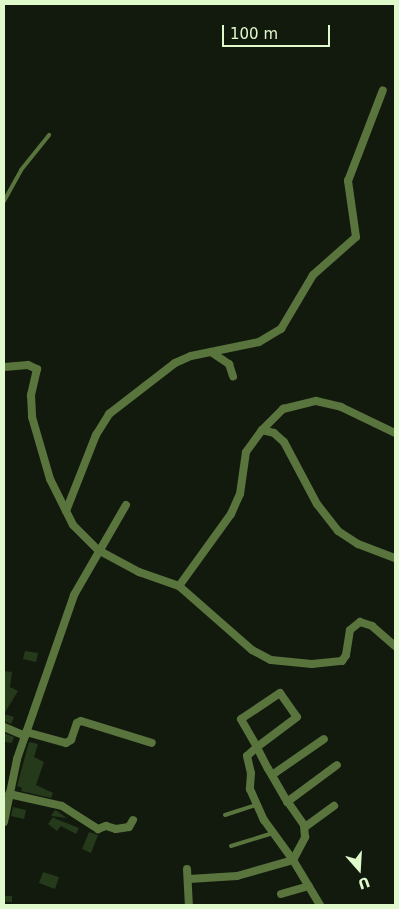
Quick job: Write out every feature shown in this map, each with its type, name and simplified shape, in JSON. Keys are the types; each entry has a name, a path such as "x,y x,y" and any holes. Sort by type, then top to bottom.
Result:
{"street":[{"path":"66,510 96,435 109,414 164,370 191,356 259,342 281,329 312,275 356,237 348,181 383,90"},
{"path":"211,352 230,364 234,376"},
{"path":"4,367 28,365 37,369 31,395 32,416 50,479 78,532 98,550 139,572 179,586 252,650 271,660 312,664 342,660 346,655 350,630 360,622 372,626 395,646"},
{"path":"179,586 231,514 240,494 246,452 262,430 283,409 316,401 341,408 395,433"},
{"path":"262,430 274,433 284,442 317,504 338,531 358,544 395,558"},
{"path":"4,822 9,794 26,734 74,595 98,550 126,505"},
{"path":"189,880 237,876 293,860 304,837 305,827 287,802 257,747 241,719 280,693 297,717 257,747 246,760 256,805 273,833 293,860 320,905"},
{"path":"4,726 26,734 66,742 72,740 77,724 81,720 152,743"},
{"path":"272,775 324,738"},
{"path":"287,802 337,765"},
{"path":"9,794 62,806 98,829 106,826 117,829 129,827 133,820"},
{"path":"305,827 334,806"},
{"path":"187,869 189,905"},
{"path":"281,894 309,886"}],"lane":[{"path":"4,201 21,170 49,135"},
{"path":"225,815 256,805"},
{"path":"231,846 273,833"}],"building":[{"path":"25,651 38,653 36,662 23,659"},
{"path":"4,671 12,672 10,687 18,691 4,714"},
{"path":"4,714 14,717 11,724 4,721"},
{"path":"4,733 14,737 12,743 4,742"},
{"path":"29,742 38,744 34,757 44,762 36,785 53,793 51,798 21,791 22,788 17,786"},
{"path":"13,807 26,810 24,819 11,816"},
{"path":"55,810 57,811 67,818 51,816"},
{"path":"53,817 79,828 76,834 61,826 57,831 48,824"},
{"path":"89,832 98,835 91,853 82,849"},
{"path":"43,872 59,877 55,889 39,883"},
{"path":"4,896 12,896 12,902 4,902"}]}
